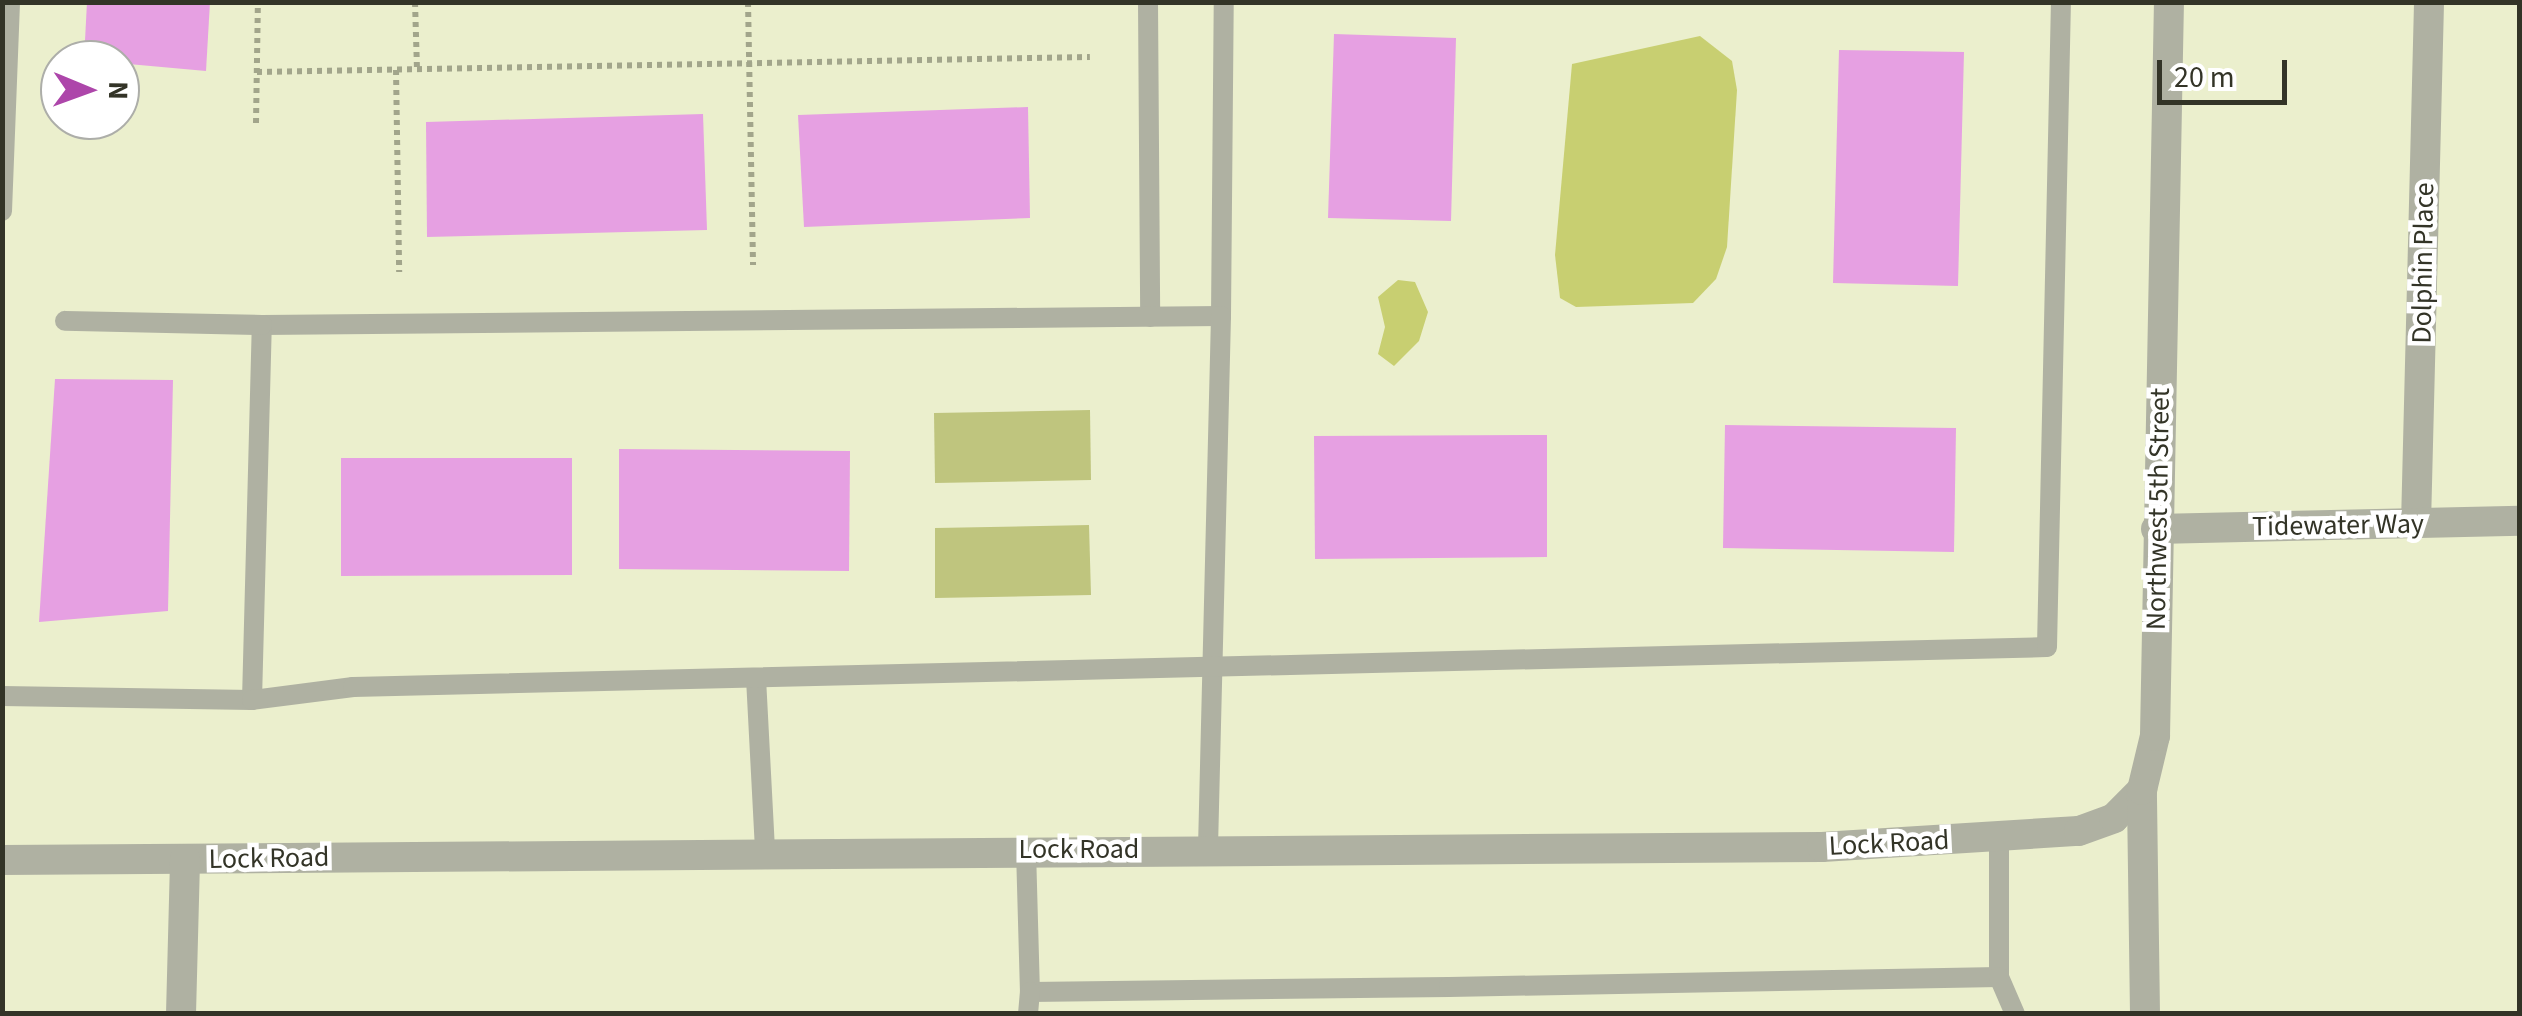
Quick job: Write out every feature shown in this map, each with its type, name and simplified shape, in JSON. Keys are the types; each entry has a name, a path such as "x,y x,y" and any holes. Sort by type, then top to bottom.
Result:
{"street":[{"name":"Northwest 5th Street","path":"2145,1014 2142,790 2155,736 2169,2"},
{"name":"Dolphin Place","path":"2416,524 2429,2"},
{"name":"Tidewater Way","path":"2156,529 2520,521"},
{"name":"Lock Road","path":"2,860 1208,848 1822,847 1999,836 2100,824 2142,790"},
{"path":"181,1014 185,859"}],"lane":[{"path":"2,211 10,2"},
{"path":"1148,2 1150,316"},
{"path":"1208,848 1224,2"},
{"path":"2,696 252,700 354,688 756,678 1212,674 2047,647 2061,2"},
{"path":"65,321 262,325 1221,316"},
{"path":"252,700 262,325"},
{"path":"756,678 765,852"},
{"path":"1999,836 1998,977 2015,1014"},
{"path":"1026,850 1028,1014"},
{"path":"1030,992 1998,977"}],"path":[{"path":"256,123 258,2"},
{"path":"416,2 416,70"},
{"path":"748,2 753,265"},
{"path":"257,72 1090,56"},
{"path":"396,70 400,272"}],"shaded area":[{"path":"1700,36 1732,61 1737,90 1727,247 1716,279 1693,303 1576,307 1560,298 1555,255 1572,64"},
{"path":"1398,280 1415,282 1428,312 1419,341 1394,366 1378,354 1385,327 1378,297"},
{"path":"1090,410 1091,480 935,483 934,413"},
{"path":"1089,525 1091,595 935,598 935,528"}],"building":[{"path":"87,2 210,2 206,71 140,65 140,40 85,40"},
{"path":"1334,34 1456,38 1451,221 1328,218"},
{"path":"1839,50 1964,52 1958,286 1833,283"},
{"path":"1028,107 1030,218 804,227 798,115"},
{"path":"703,114 707,230 427,237 426,122"},
{"path":"55,379 173,380 168,611 39,622"},
{"path":"1725,425 1956,428 1954,552 1723,548"},
{"path":"1547,435 1547,557 1315,559 1314,436"},
{"path":"619,449 850,451 849,571 619,569"},
{"path":"341,458 572,458 572,575 341,576"}]}
